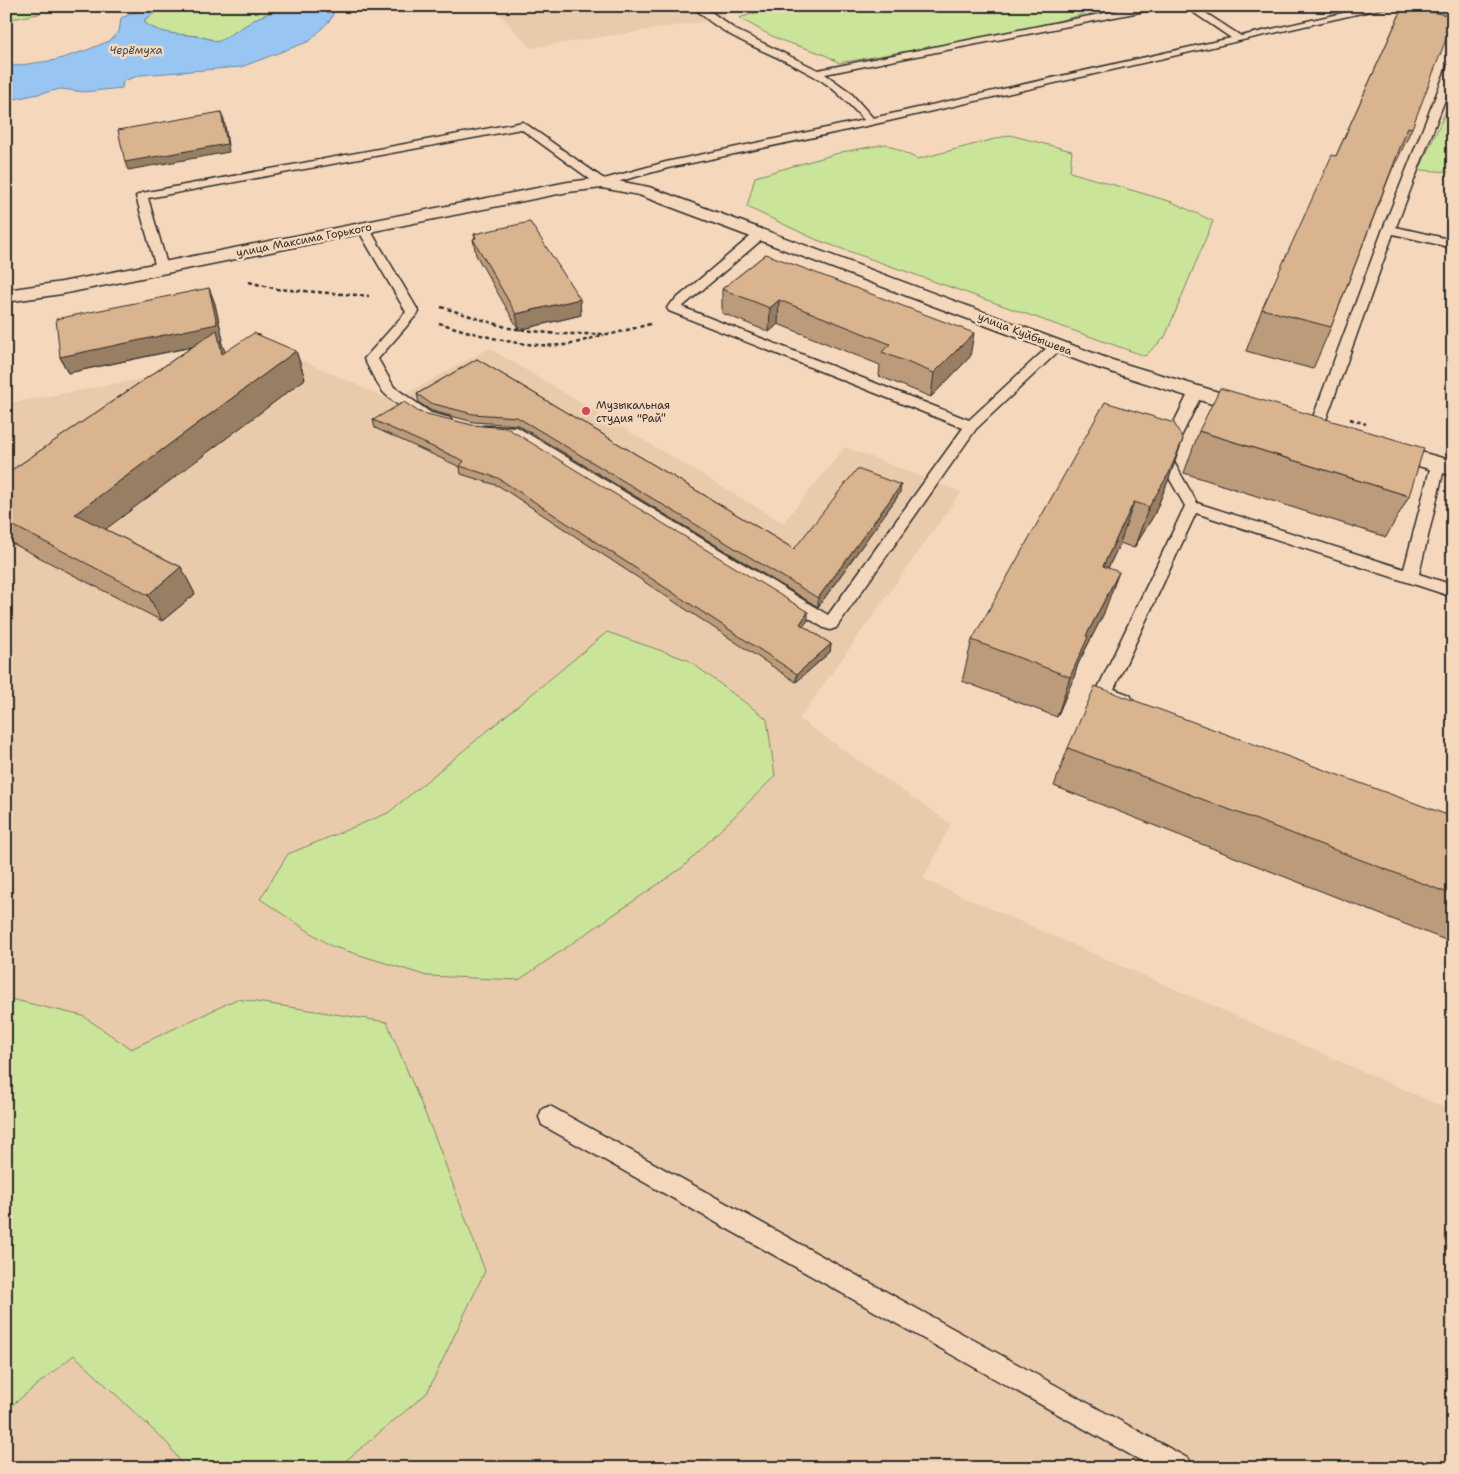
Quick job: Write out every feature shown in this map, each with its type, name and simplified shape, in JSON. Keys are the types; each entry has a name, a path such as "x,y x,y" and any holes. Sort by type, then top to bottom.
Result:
{"street":[{"name":"улица Максима Горького","path":"6,296 62,288 568,187 602,183"},
{"name":"улица Куйбышева","path":"602,183 643,191 1057,346 1196,392 1270,414"},
{"path":"1363,442 1445,467"}],"lane":[{"path":"696,6 733,32 817,73 846,94 871,122"},
{"path":"817,73 1155,6"},
{"path":"1188,6 1239,39"},
{"path":"162,268 142,196 523,125 602,183 666,165 871,122 1388,6"},
{"path":"1316,428 1389,230 1453,65"},
{"path":"363,228 413,312 372,359 389,390 426,416 455,423"},
{"path":"1389,230 1453,244"},
{"path":"760,234 673,308 971,426"},
{"path":"474,428 512,430 830,624 971,426 1057,346"},
{"path":"1196,392 1164,457 1192,506 1453,591"},
{"path":"1410,577 1445,467"},
{"path":"1141,706 1104,692 1192,506"},
{"path":"550,1117 1180,1468"}],"path":[{"path":"413,312 432,321 470,332 521,343 563,345 612,334"}],"shaded area":[{"path":"492,6 715,6 726,18 531,48"},
{"path":"261,342 393,401 489,348 783,523 845,447 961,492 799,719 951,824 923,879 1453,1111 1453,1468 6,1468 6,404 174,373"}],"green space":[{"path":"6,6 51,6 38,14 6,20"},
{"path":"166,6 288,6 259,17 217,42 199,36 162,31 145,23 145,19"},
{"path":"785,6 1117,6 1010,33 839,63 821,53 776,38 739,18 771,8"},
{"path":"1453,96 1453,172 1419,170"},
{"path":"1010,135 1072,151 1070,172 1172,202 1213,221 1165,337 1145,356 817,240 747,207 755,177 842,152 886,144 918,159"},
{"path":"607,632 688,660 767,719 775,776 683,867 519,980 427,976 331,946 260,899 288,854 388,813"},
{"path":"6,998 83,1016 131,1049 237,999 387,1022 437,1142 485,1271 427,1393 337,1468 185,1468 168,1444 74,1355 6,1410"}],"water":[{"name":"Черёмуха","path":"151,6 166,6 145,19 145,23 153,28 217,42 259,17 288,6 336,6 331,19 310,41 241,67 141,75 123,81 122,88 84,92 61,89 6,101 6,67 56,60 109,41 119,32 121,18"}],"building":[{"path":"1403,7 1453,16 1453,21 1412,128 1408,127 1331,327 1262,309 1332,155 1336,156"},
{"path":"221,112 227,144 125,162 118,130"},
{"path":"530,222 580,299 516,314 473,239 476,238 474,234"},
{"path":"766,254 974,333 934,373 882,352 890,344 779,300 770,308 722,289"},
{"path":"209,288 217,324 60,357 56,319"},
{"path":"217,330 222,354 254,333 296,351 75,514 181,567 148,595 6,522 6,474"},
{"path":"477,359 794,549 857,469 901,485 818,598 517,417 473,414 430,403 417,394"},
{"path":"1220,388 1424,448 1409,496 1199,431"},
{"path":"404,402 419,412 472,425 507,428 808,612 800,624 831,644 797,674 498,478 460,466 464,461 373,420"},
{"path":"1105,402 1174,423 1183,439 1169,473 1149,507 1134,502 1103,566 1119,572 1086,636 1088,637 1070,677 972,640"},
{"path":"1095,686 1453,817 1453,895 1068,748"}],"place":[{"name":"Музыкальная студия \"Рай\"","path":"586,411"}]}
